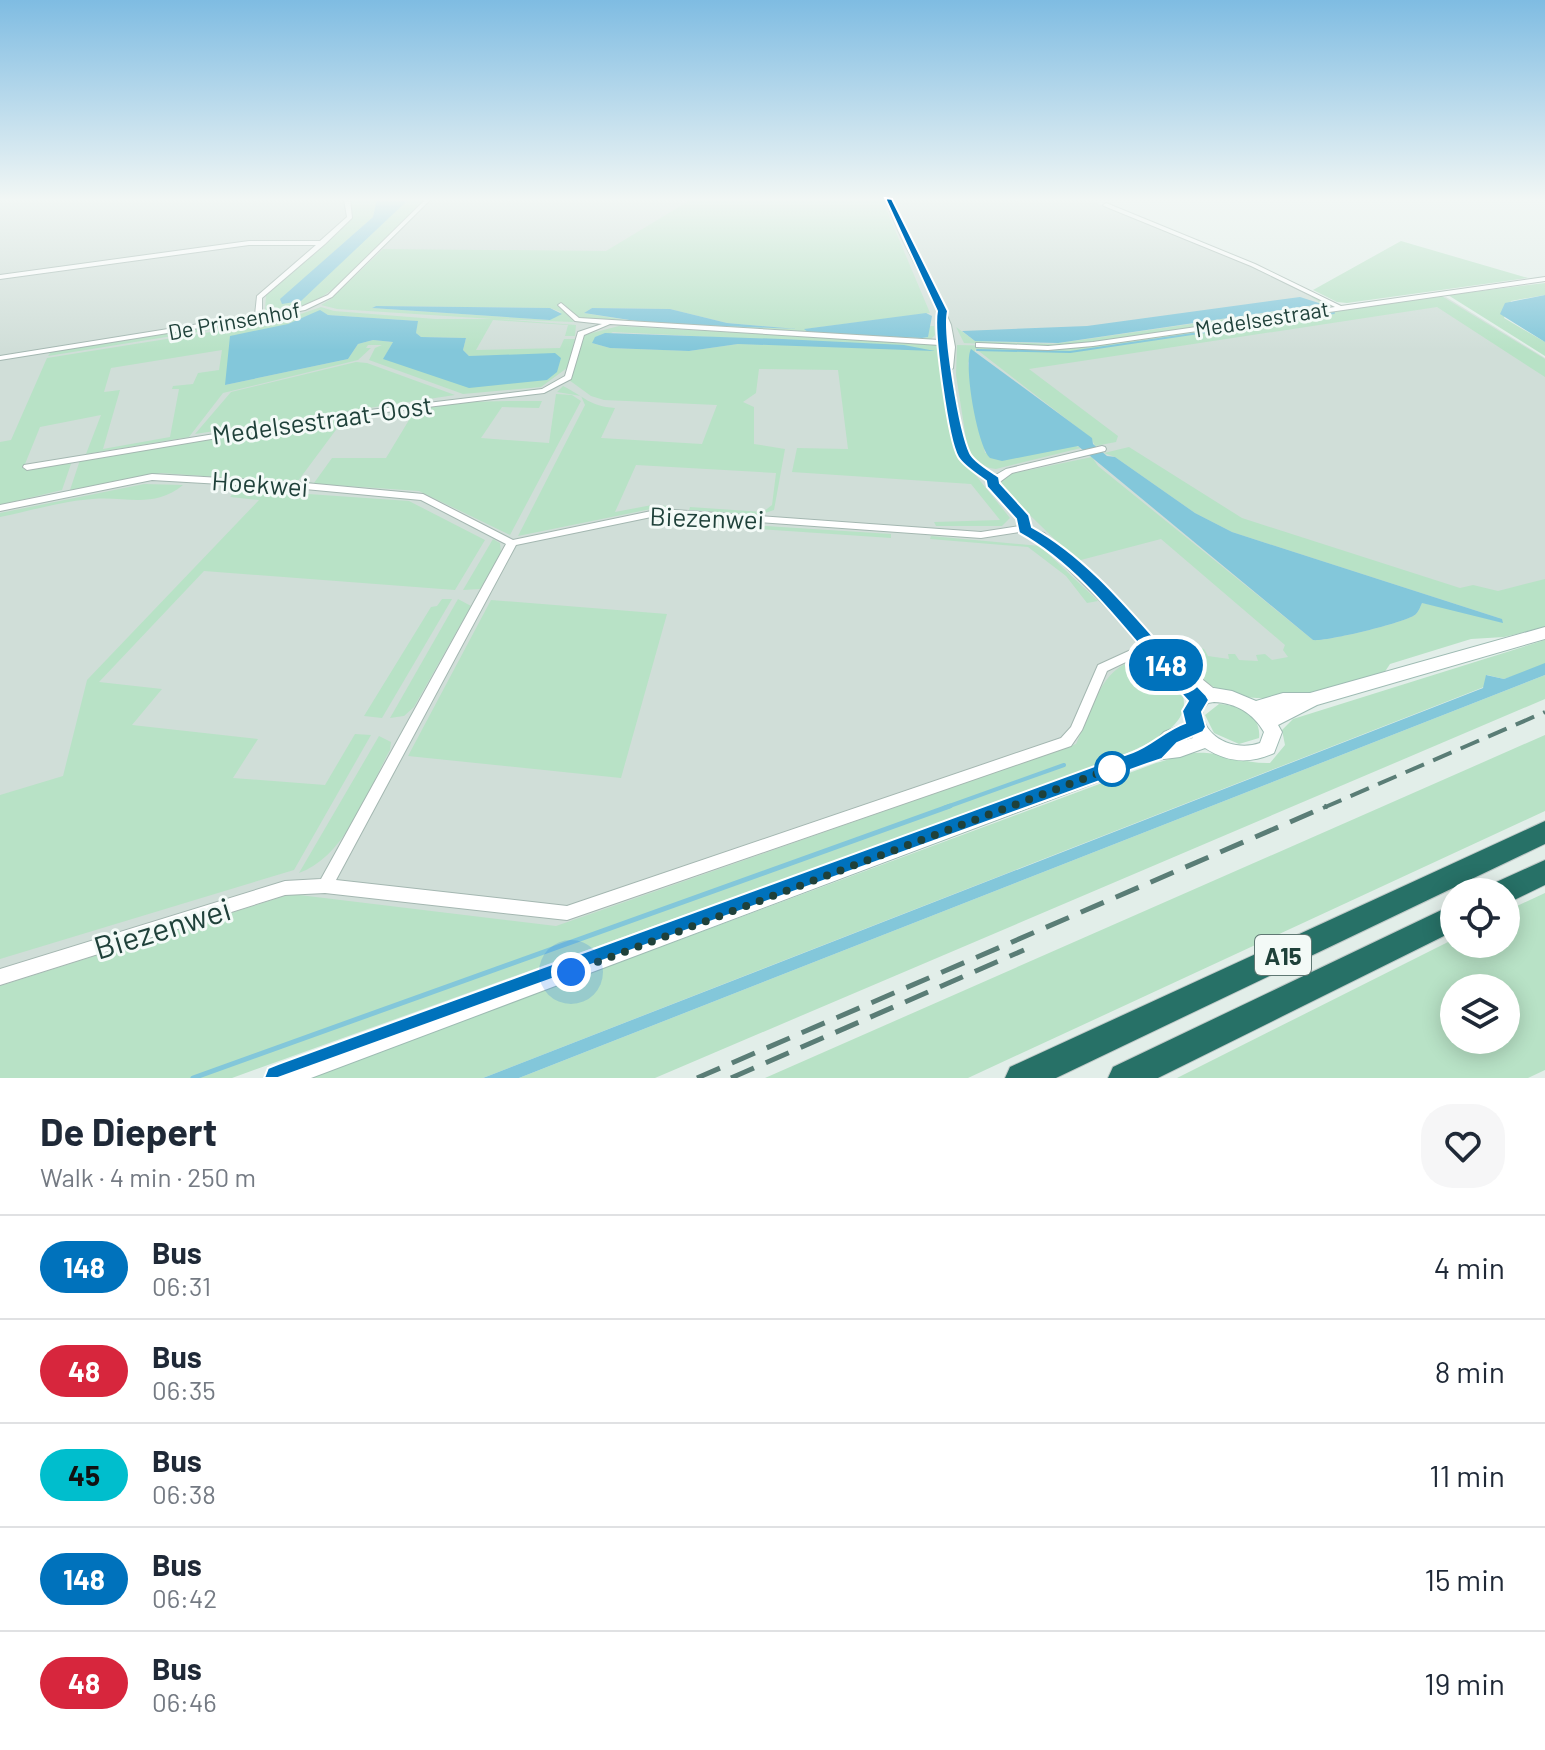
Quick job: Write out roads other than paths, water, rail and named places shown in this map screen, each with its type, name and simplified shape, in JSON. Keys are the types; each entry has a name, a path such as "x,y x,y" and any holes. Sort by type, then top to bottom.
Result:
{"highway":[{"name":"A15","path":"1021,1078 1545,832"},
{"path":"1520,884 1545,872"},
{"name":"A15","path":"1124,1078 1440,924"}],"main road":[{"path":"1268,722 1310,700 1545,633"},
{"path":"1206,698 1234,698 1254,708 1268,722 1272,741 1259,753 1234,753 1202,734 1192,711 1206,698"},
{"path":"1254,708 1283,700 1310,700"},
{"path":"278,1078 1155,753 1180,750 1202,734"}],"street":[{"path":"0,277 203,249"},
{"path":"258,318 259,297 316,249"},
{"name":"De Prinsenhof","path":"0,358 293,312 325,300 377,249"},
{"path":"912,249 942,311 960,446 973,466 994,480"},
{"path":"1215,249 1340,307"},
{"name":"Medelsestraat","path":"979,345 1071,346 1545,279"},
{"path":"561,305 577,320 581,334 607,324"},
{"path":"577,320 946,343"},
{"name":"Medelsestraat-Oost","path":"27,467 322,418 544,391 568,377 581,334"},
{"path":"1102,449 1009,471 992,484 1024,518 1025,529 1051,544 1152,645 1167,667 1206,698"},
{"name":"Hoekwei","path":"0,508 152,477 305,486 423,497 512,543"},
{"name":"Biezenwei","path":"512,543 661,512 981,535 1025,529"},
{"path":"325,886 512,543"},
{"name":"Biezenwei","path":"0,977 285,888 325,886 567,913 1066,742 1076,730 1102,668 1152,645"}],"water":[{"path":"336,249 356,249 301,301 282,304 280,299"},
{"path":"1545,295 1545,342 1500,314 1505,303"},
{"path":"1300,297 1322,304 1058,343 975,341 962,331 1087,326"},
{"path":"372,308 550,308 562,314 550,320"},
{"path":"592,308 670,309 727,323 797,329 649,323 584,313"},
{"path":"320,310 328,315 418,321 416,333 421,337 466,338 463,350 469,356 555,353 561,358 557,372 547,380 469,388 383,359 393,342 373,340 358,344 348,359 225,385 230,336 288,324"},
{"path":"926,313 932,316 928,337 922,338 809,333 804,329"},
{"path":"605,333 904,345 935,351 738,344 689,351 610,348 592,343 595,337"},
{"path":"971,349 1092,438 1093,444 1107,456 1115,457 1195,513 1232,532 1502,619 1503,623 1422,603 1416,614 1399,622 1349,635 1313,640 1078,446 1002,461 990,458 980,438 973,404 969,370"},
{"path":"1545,663 1545,675 519,1078 483,1078 1483,688 1486,675 1504,679"}],"waterway":[{"path":"977,350 1070,352 1334,313"},
{"path":"944,808 1064,765"},
{"path":"193,1078 950,806"}],"railway":[{"path":"1323,808 1545,712"},
{"path":"697,1078 1327,806"},
{"path":"731,1078 1024,950"}]}
